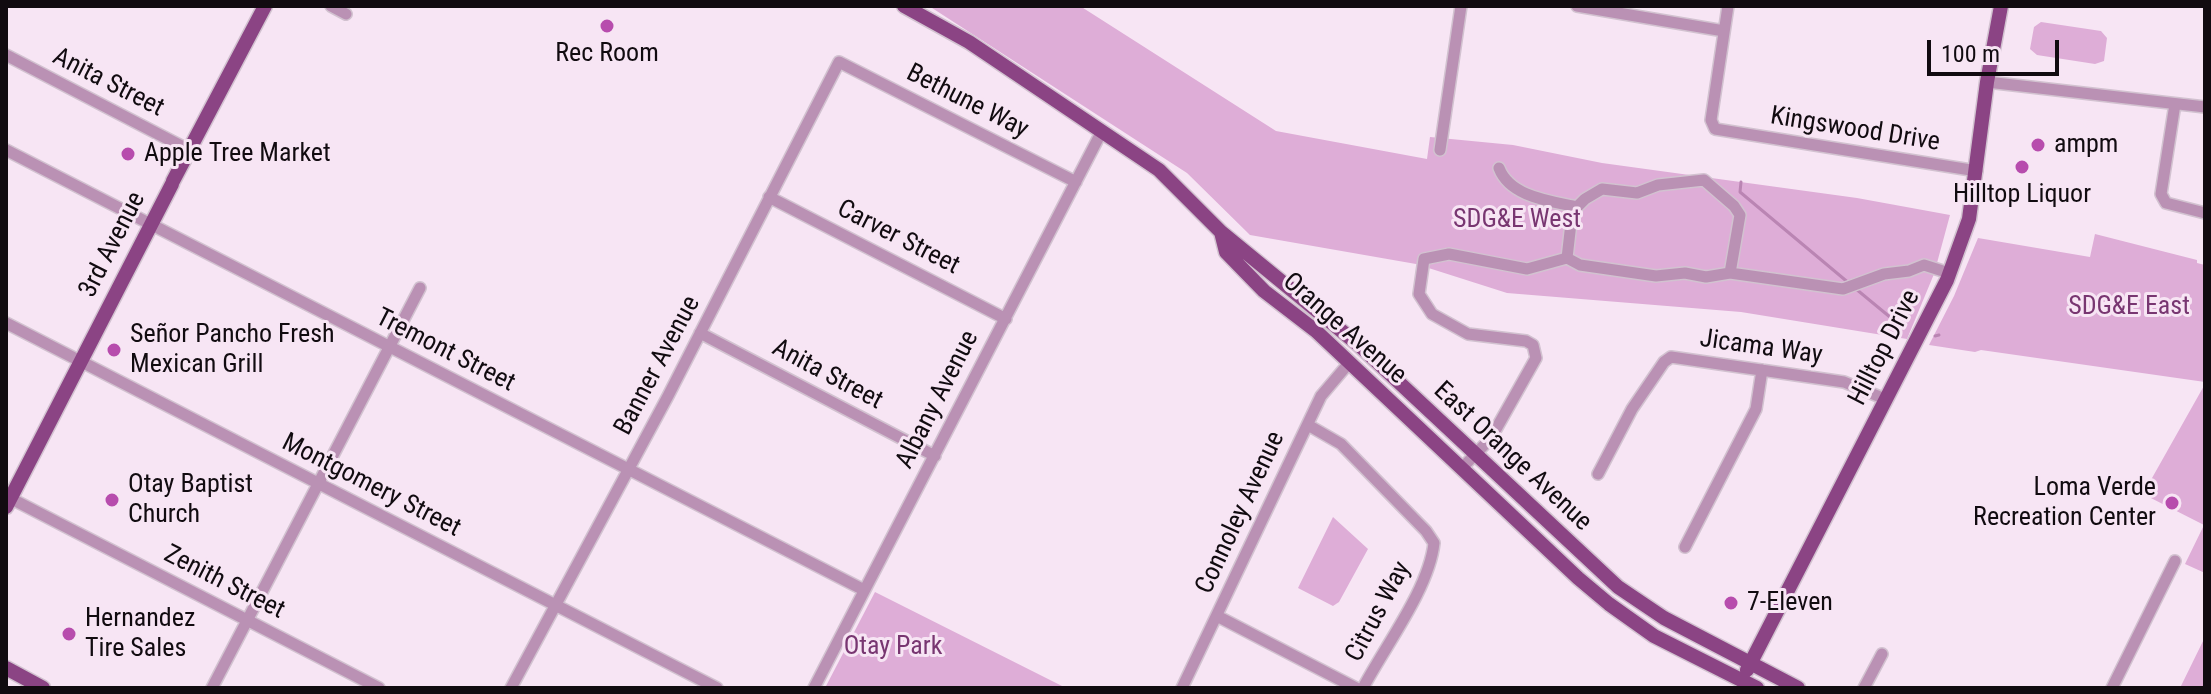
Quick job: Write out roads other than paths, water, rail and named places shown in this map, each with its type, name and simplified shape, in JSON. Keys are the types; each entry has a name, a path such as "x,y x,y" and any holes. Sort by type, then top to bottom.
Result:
{"main road":[{"name":"3rd Avenue","path":"8,501 265,6"},
{"name":"Orange Avenue","path":"904,6 969,42 1159,170 1221,232 1226,252 1264,291 1316,331 1609,604 1654,636 1740,684 1757,688"},
{"name":"Hilltop Drive","path":"1740,684 1949,273 1969,219 1987,82 2001,6"},
{"name":"East Orange Avenue","path":"1221,232 1363,349 1618,587 1664,618 1750,664"},
{"path":"1349,363 1363,349"},
{"path":"1750,664 1798,688"},
{"path":"6,668 43,688"}],"street":[{"path":"331,6 346,14"},
{"path":"1440,150 1461,6"},
{"path":"1577,6 1724,31 1728,6"},
{"name":"Kingswood Drive","path":"1724,31 1711,120 1715,129 1977,171"},
{"name":"Anita Street","path":"6,55 189,150"},
{"name":"Bethune Way","path":"839,62 1076,182"},
{"name":"Banner Avenue","path":"511,688 629,469 839,62"},
{"path":"1987,82 2205,107"},
{"path":"2175,104 2161,194 2166,203 2205,213"},
{"name":"Albany Avenue","path":"814,688 1102,131"},
{"name":"Tremont Street","path":"6,150 864,590"},
{"path":"1499,168 1503,180 1528,195 1577,207"},
{"path":"1567,258 1571,223 1577,207 1602,189 1637,193 1666,183 1687,184 1704,180 1740,215 1730,273"},
{"name":"Carver Street","path":"769,197 1006,319"},
{"path":"1462,468 1491,438 1536,358 1533,345 1526,341 1468,334 1432,314 1419,294 1424,259 1458,255 1527,269 1567,258 1580,265 1656,276 1685,273 1706,277 1730,273 1843,289 1884,274 1909,271 1924,265 1949,273"},
{"path":"212,688 420,288"},
{"name":"Montgomery Street","path":"6,323 717,688"},
{"name":"Anita Street","path":"700,333 935,456"},
{"name":"Jicama Way","path":"1598,474 1632,409 1664,362 1671,357 1844,382 1885,399"},
{"name":"Connoley Avenue","path":"1182,688 1321,396 1349,363"},
{"path":"1685,547 1756,409 1762,370"},
{"name":"Citrus Way","path":"1308,425 1341,444 1434,543 1433,557 1419,588 1363,688"},
{"name":"Zenith Street","path":"8,501 379,688"},
{"path":"2112,688 2175,561"},
{"path":"1217,616 1356,688"},
{"path":"1864,688 1882,654"}],"waterway":[{"path":"1741,182 1740,192 1850,284"},
{"path":"1856,289 1902,327"},
{"path":"1935,336 1939,335"}],"place":[{"name":"Rec Room","path":"607,26"},
{"name":"ampm","path":"2038,145"},
{"name":"Apple Tree Market","path":"128,154"},
{"name":"Hilltop Liquor","path":"2022,167"},
{"name":"Señor Pancho Fresh Mexican Grill","path":"114,350"},
{"name":"Otay Baptist Church","path":"112,500"},
{"name":"Loma Verde Recreation Center","path":"2172,503"},
{"name":"7-Eleven","path":"1731,603"},
{"name":"Hernandez Tire Sales","path":"69,634"}],"park label":[{"name":"SDG&E West","path":"1517,220"},
{"name":"SDG&E East","path":"2129,307"},
{"name":"Otay Park","path":"893,647"}]}
